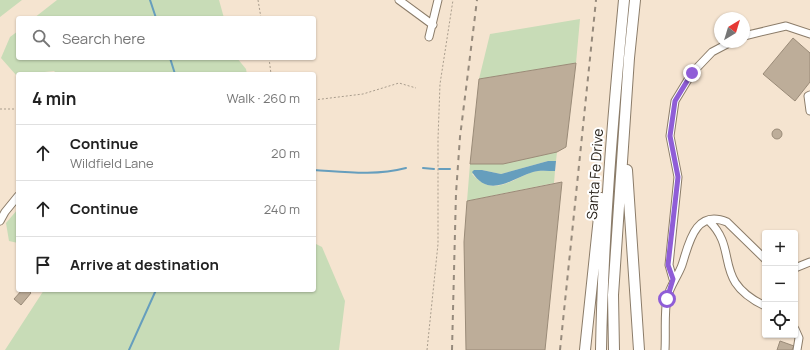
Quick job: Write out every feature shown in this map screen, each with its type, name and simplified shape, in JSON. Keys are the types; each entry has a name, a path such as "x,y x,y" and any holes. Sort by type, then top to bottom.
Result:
{"highway":[{"name":"Santa Fe Drive","path":"601,350 602,298 612,127 624,0"},
{"name":"Santa Fe Drive","path":"614,350 613,295 629,58 635,0"},
{"path":"629,58 627,175 638,350"},
{"path":"585,350 593,265 612,127"}],"street":[{"path":"399,0 433,25"},
{"path":"429,37 438,0"},
{"path":"750,35 786,26 810,34"},
{"path":"673,279 668,265 678,177 670,136 675,101 692,73 712,52 720,48"},
{"path":"810,95 808,96 810,112"},
{"path":"0,221 16,198"},
{"path":"665,350 667,299 673,279 681,266 688,241 694,230 709,221 719,219 727,222 762,256"},
{"path":"709,221 717,229 723,240 729,272 733,280 740,289 762,304"},
{"path":"798,267 810,262"},
{"path":"797,350 798,336"}],"path":[{"path":"258,0 261,16"},
{"path":"427,350 438,244 437,161 440,84 453,0"},
{"path":"269,60 271,72"},
{"path":"316,100 363,94 399,84 416,88"},
{"path":"0,109 16,109"}],"green space":[{"path":"0,0 22,0 0,17"},
{"path":"57,0 219,0 223,16 37,16"},
{"path":"580,19 576,63 479,79 490,34"},
{"path":"16,32 16,60 239,60 247,72 54,71 16,72 16,75 1,58 10,37"},
{"path":"557,152 556,161 548,161 501,174 482,170 472,174 487,185 494,186 508,183 532,172 555,171 554,183 467,201 470,164 503,164"},
{"path":"16,211 16,243 9,241 6,223"},
{"path":"316,244 322,247 345,301 339,350 5,350 43,292 316,292"}],"water":[{"path":"548,161 556,161 555,171 535,171 501,185 493,186 486,184 479,180 472,172 474,170 482,170 501,174"}],"building":[{"path":"793,38 810,53 810,82 795,101 763,74"},
{"path":"576,63 566,147 557,152 503,164 470,164 479,79"},
{"path":"775,129 779,129 781,130 781,138 775,139 772,136 772,132"},
{"path":"562,182 545,350 466,350 464,242 467,201"},
{"path":"20,292 31,293 21,305 14,299"},
{"path":"780,341 794,346 792,350 777,350"}],"waterway":[{"path":"150,0 155,16"},
{"path":"171,60 174,72"},
{"path":"316,170 372,173 406,168"},
{"path":"423,168 434,169"},
{"path":"439,169 450,169"},
{"path":"129,350 155,292"}],"railway":[{"path":"452,350 456,193 460,137 477,0"},
{"path":"560,350 596,0"}],"route":[{"path":"667,299 673,279 668,265 678,177 670,136 675,101 692,73"}]}
